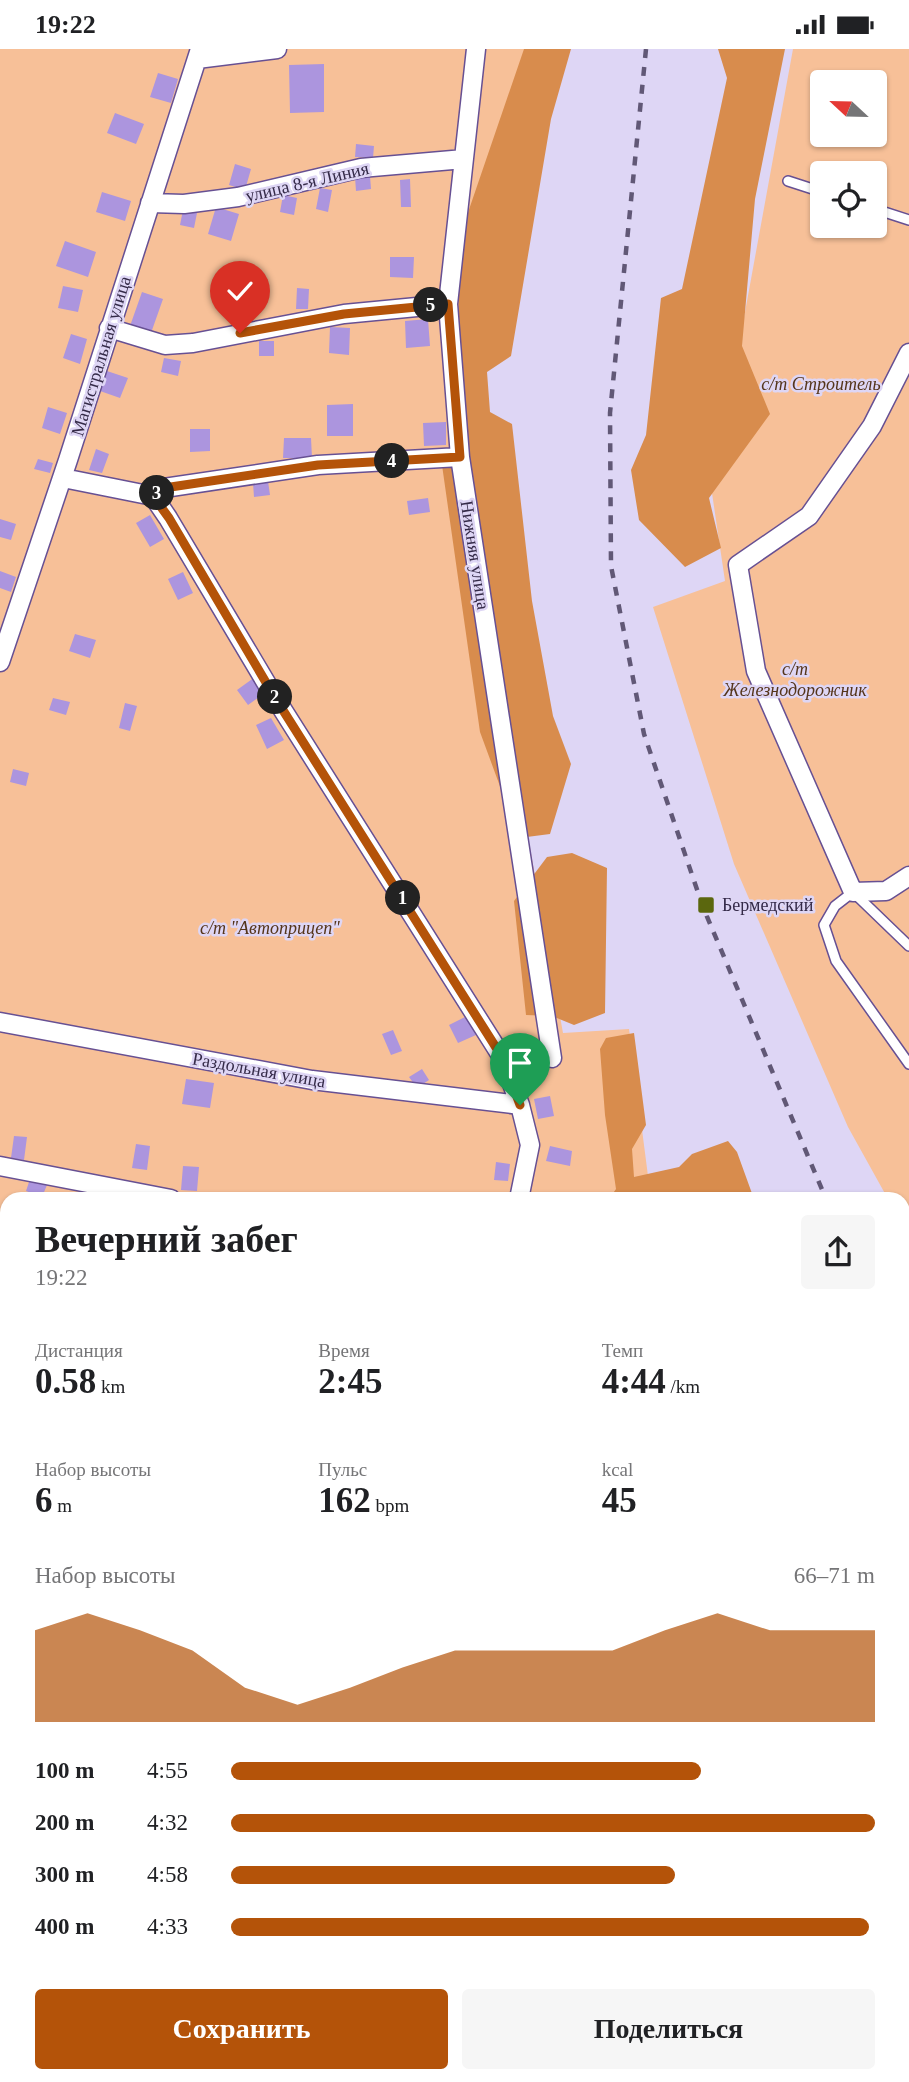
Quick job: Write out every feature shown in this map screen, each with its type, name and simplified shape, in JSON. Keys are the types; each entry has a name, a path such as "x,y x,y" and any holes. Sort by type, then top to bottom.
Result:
{"street":[{"path":"198,54 277,49"},
{"name":"Нижняя улица","path":"476,49 448,304 460,457 552,1058"},
{"name":"Магистральная улица","path":"0,662 198,54"},
{"name":"улица 8-я Линия","path":"150,203 184,204 239,197 361,167 464,159"},
{"path":"109,328 165,345 193,343 344,314 448,304"},
{"path":"909,353 872,426 809,516 738,565 756,671 853,892 886,891 909,876"},
{"path":"153,496 164,488 318,465 460,457"},
{"path":"62,478 153,496 169,518 282,707 502,1057 520,1105 530,1145 520,1192"},
{"name":"Раздольная улица","path":"0,1022 312,1080 520,1105"},
{"path":"0,1166 135,1192"}],"lane":[{"path":"788,181 810,188"},
{"path":"887,213 909,220"},
{"path":"909,946 853,892 835,906 824,925 836,961 909,1064"}],"green space":[{"name":"с/т \"Автоприцеп\"","path":"0,49 548,49 461,461 563,1033 629,1029 648,1176 641,1192 0,1192"},
{"name":"с/т Железнодорожник","path":"793,49 909,49 909,1192 884,1192 848,1127 734,864 653,607 725,581 712,493"}],"shaded area":[{"path":"524,49 571,49 551,119 511,356 487,372 490,412 512,424 532,601 553,716 571,764 550,834 519,838 480,732 441,458 457,451 455,377 462,230"},
{"path":"718,49 785,49 755,199 742,346 770,414 709,498 721,548 685,567 639,520 631,470 646,435 661,298 682,289 727,78"},
{"path":"572,853 607,868 605,1013 574,1025 552,1016 526,1015 514,901 547,857"},
{"path":"634,1033 646,1125 632,1149 634,1177 679,1167 692,1154 728,1141 737,1152 751,1192 614,1192 616,1189 605,1115 600,1049 606,1038"}],"building":[{"path":"324,64 324,112 290,113 289,65"},
{"path":"158,73 178,79 171,103 150,97"},
{"path":"115,113 144,124 136,144 107,133"},
{"path":"356,144 374,146 373,158 355,157"},
{"path":"235,164 251,169 245,190 229,185"},
{"path":"370,176 371,189 356,191 355,177"},
{"path":"410,179 411,207 401,207 400,180"},
{"path":"320,188 332,190 328,212 316,209"},
{"path":"102,192 131,201 125,221 96,212"},
{"path":"283,195 297,198 294,215 280,212"},
{"path":"216,207 239,214 231,241 208,234"},
{"path":"183,210 197,213 194,228 180,225"},
{"path":"65,241 96,252 88,277 56,266"},
{"path":"390,257 414,257 413,278 390,277"},
{"path":"63,286 83,290 78,312 58,308"},
{"path":"297,288 309,289 308,309 296,309"},
{"path":"142,292 163,299 151,333 130,326"},
{"path":"428,319 430,346 406,348 405,321"},
{"path":"330,327 350,328 349,355 329,353"},
{"path":"71,334 87,339 80,364 63,358"},
{"path":"259,341 274,341 274,356 259,356"},
{"path":"164,358 181,361 178,376 161,372"},
{"path":"107,371 128,378 120,398 100,391"},
{"path":"353,404 353,436 327,436 327,405"},
{"path":"48,407 67,413 60,434 42,428"},
{"path":"446,422 446,445 424,446 423,423"},
{"path":"190,429 210,429 210,451 190,452"},
{"path":"284,438 311,438 312,458 283,458"},
{"path":"96,449 109,454 102,473 89,470"},
{"path":"38,459 53,463 50,473 34,469"},
{"path":"268,481 270,495 254,497 253,483"},
{"path":"428,498 430,512 409,515 407,501"},
{"path":"150,515 164,539 150,547 136,523"},
{"path":"0,519 16,524 11,540 0,537"},
{"path":"0,571 16,577 11,592 0,588"},
{"path":"183,572 193,593 178,600 168,579"},
{"path":"75,634 96,640 90,658 69,651"},
{"path":"255,677 266,692 248,705 237,690"},
{"path":"53,698 70,702 66,715 49,710"},
{"path":"125,703 137,706 130,731 119,728"},
{"path":"271,718 284,740 267,749 256,725"},
{"path":"13,769 29,773 26,786 10,782"},
{"path":"467,1016 476,1035 458,1043 449,1025"},
{"path":"393,1030 402,1051 391,1055 382,1034"},
{"path":"422,1069 429,1080 417,1088 409,1077"},
{"path":"186,1079 214,1083 210,1108 182,1104"},
{"path":"550,1096 554,1116 538,1119 534,1099"},
{"path":"14,1136 27,1137 24,1160 11,1158"},
{"path":"136,1144 150,1146 147,1170 132,1168"},
{"path":"550,1146 572,1151 570,1166 546,1161"},
{"path":"496,1162 510,1164 508,1181 494,1180"},
{"path":"183,1166 199,1167 197,1191 181,1190"},
{"path":"30,1179 47,1185 44,1192 26,1191"}],"railway":[{"path":"646,49 610,413 611,566 644,734 703,907 823,1192"}],"place":[{"name":"Бермедский","path":"706,905"}],"route":[{"path":"240,333 344,314 448,304 460,457 318,465 164,488 153,496 169,518 274,696 502,1057 520,1105"}],"park label":[{"name":"с/т Строитель","path":"821,384"}]}
